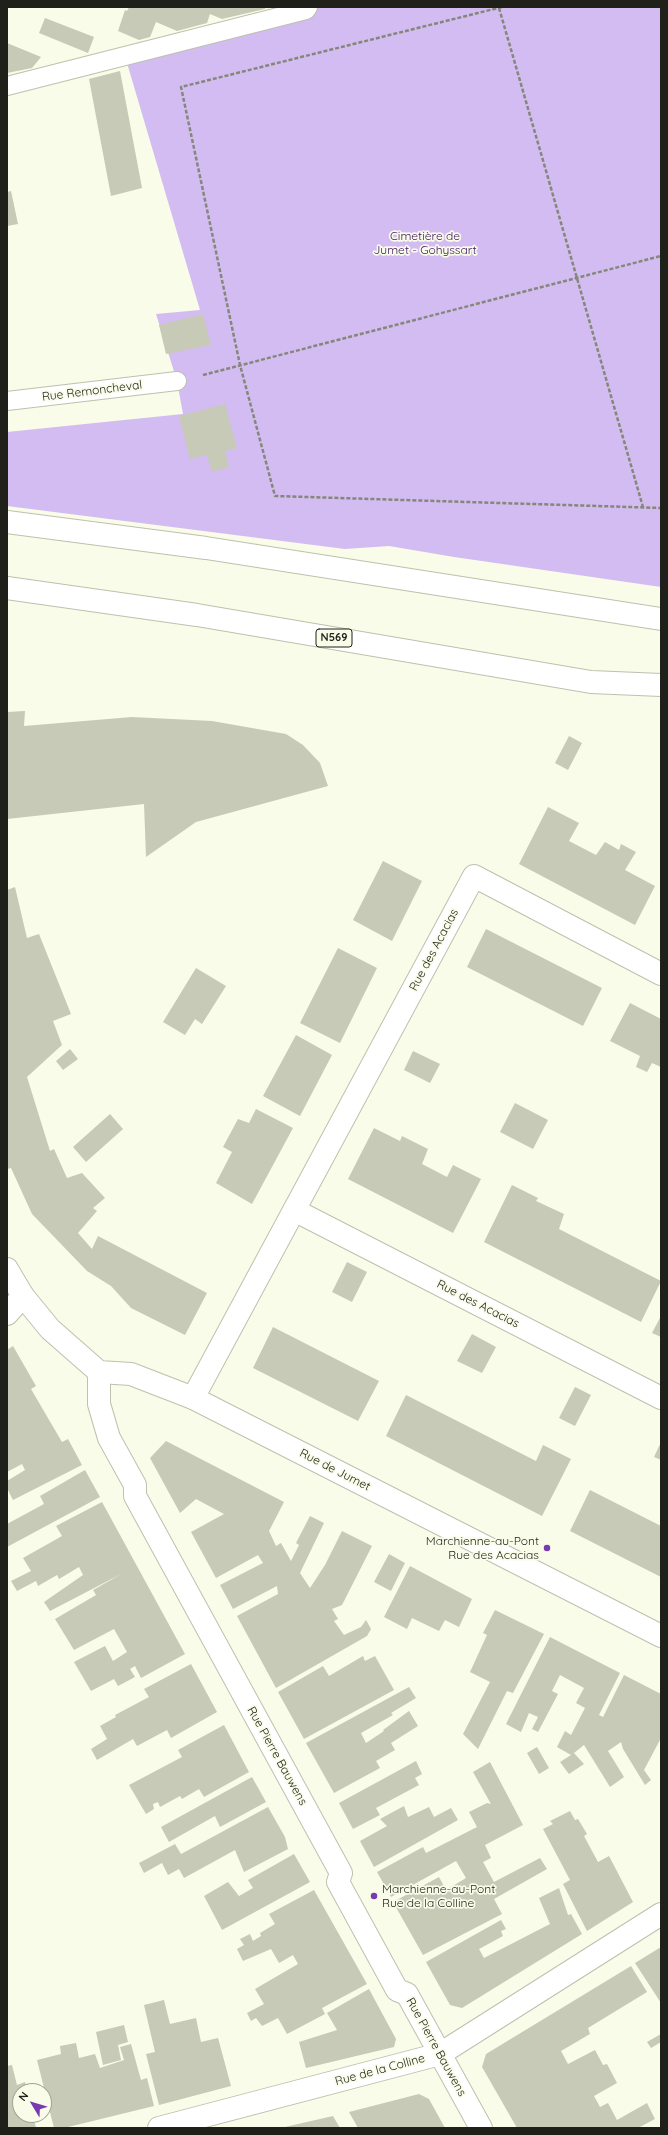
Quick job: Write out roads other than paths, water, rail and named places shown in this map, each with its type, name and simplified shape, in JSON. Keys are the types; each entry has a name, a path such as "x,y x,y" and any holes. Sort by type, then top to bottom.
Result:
{"main road":[{"path":"7,522 206,548 661,619"},
{"name":"N569","path":"7,588 197,615 591,682 661,685"},
{"name":"Rue des Acacias","path":"193,1398 474,876 661,974"},
{"name":"Rue des Acacias","path":"294,1210 661,1398"},
{"path":"7,1269 23,1296 50,1330 99,1372"},
{"path":"7,1314 23,1296"},
{"name":"Rue de Jumet","path":"99,1372 131,1374 193,1398 661,1636"},
{"name":"Rue Pierre Bauwens","path":"99,1372 99,1404 110,1438 135,1485 135,1496 341,1873 338,1882 397,1990 407,1994 481,2128"},
{"name":"Rue de la Colline","path":"159,2128 440,2054 661,1914"}],"lane":[{"path":"7,86 306,10 308,7"},
{"name":"Rue Remoncheval","path":"7,401 178,381"}],"place":[{"name":"Marchienne-au-Pont Rue des Acacias","path":"547,1548"},
{"name":"Marchienne-au-Pont Rue de la Colline","path":"374,1896"}],"park label":[{"name":"Cimetière de Jumet - Gohyssart","path":"425,243"}]}
